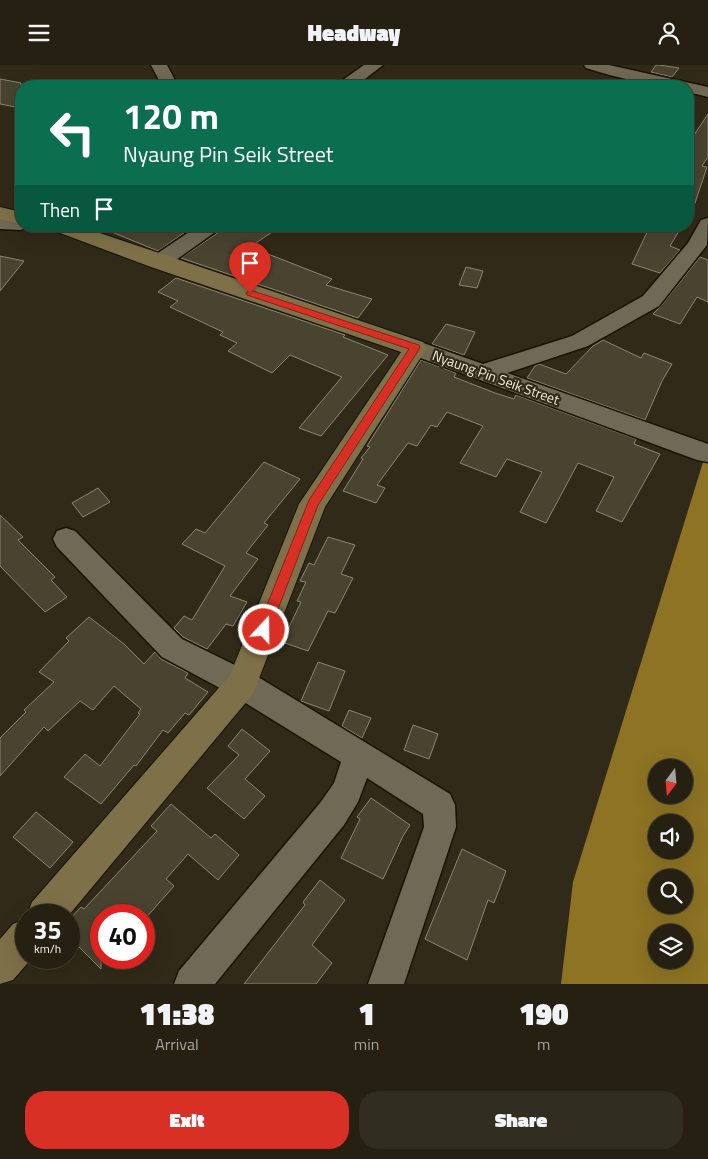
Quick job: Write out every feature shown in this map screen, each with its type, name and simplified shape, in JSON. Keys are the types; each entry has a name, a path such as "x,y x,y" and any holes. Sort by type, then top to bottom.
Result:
{"street":[{"path":"159,65 167,80"},
{"path":"354,80 375,65"},
{"path":"592,65 633,70 664,80"},
{"path":"694,88 708,92"},
{"path":"0,213 15,217"},
{"path":"0,223 15,224"},
{"path":"484,372 580,341 651,301 697,245 708,224"},
{"name":"Nyaung Pin Seik Street","path":"76,232 484,372 706,453"},
{"path":"159,262 202,232"},
{"path":"54,904 242,684 313,503 415,348"},
{"path":"66,539 172,648 242,684 439,805 440,827 386,984"},
{"path":"192,984 332,814 347,791 359,755"},
{"path":"0,967 15,950"}],"shaded area":[{"path":"708,446 708,984 561,984 573,882"}],"building":[{"path":"656,65 679,68 672,77 651,72"},
{"path":"0,79 15,82 15,107 0,104"},
{"path":"708,114 708,157 702,166 707,167 694,206 694,135"},
{"path":"112,232 185,232 158,251"},
{"path":"219,232 272,232 250,247 332,279 326,285 372,299 358,318 181,258"},
{"path":"647,232 678,232 670,246 680,250 660,273 632,264"},
{"path":"0,256 24,261 0,291"},
{"path":"700,257 708,260 708,302 697,297 680,324 653,314 660,307"},
{"path":"466,267 483,271 477,288 459,285"},
{"path":"176,278 345,335 343,337 388,355 321,436 299,428 342,377 290,355 272,373 228,351 237,343 220,335 223,332 170,307 178,301 158,292"},
{"path":"446,324 475,332 464,355 432,344"},
{"path":"603,340 641,358 644,353 672,364 662,381 645,420 527,378 535,366 539,364 566,374 593,346"},
{"path":"421,360 456,373 454,377 495,393 514,399 516,395 636,439 634,444 660,454 622,522 596,511 614,477 578,463 546,523 520,512 542,472 507,459 496,477 460,463 483,426 447,412 437,427 431,425 417,446 408,443 377,485 385,488 376,503 343,491 363,459 361,458 370,447 367,446"},
{"path":"264,462 300,479 264,523 268,525 246,553 258,559 230,596 247,602 233,626 226,624 207,649 183,637 174,628 184,616 192,620 225,566 182,544 196,529 205,533"},
{"path":"98,488 110,502 83,517 72,503"},
{"path":"0,515 23,537 18,540 55,577 51,580 67,597 45,612 0,566"},
{"path":"328,537 355,545 341,574 353,578 335,613 328,611 308,651 282,642 301,602 297,601 306,582 300,581 309,563 314,565"},
{"path":"89,617 124,644 144,664 155,652 161,659 188,673 185,678 208,692 189,715 185,713 168,733 163,730 136,766 134,765 101,804 64,777 85,754 100,766 140,714 138,713 141,709 114,686 93,710 80,701 48,731 44,727 0,776 0,738 26,712 24,710 54,682 39,672 69,641 66,638"},
{"path":"318,662 345,671 329,711 301,701"},
{"path":"349,710 371,718 362,738 342,726"},
{"path":"413,725 438,734 429,759 404,750"},
{"path":"242,729 270,751 245,779 265,796 244,819 207,788 239,755 228,746"},
{"path":"371,798 410,825 383,879 341,858 360,819 357,817"},
{"path":"171,804 211,838 215,834 239,855 218,880 188,854 166,879 174,886 155,908 155,904 90,904 90,958 80,948 80,908 84,909 157,831 151,826"},
{"path":"36,812 73,842 50,868 13,837"},
{"path":"462,849 506,871 494,903 488,900 467,960 425,939"},
{"path":"320,880 345,900 312,945 332,963 316,984 244,984 305,905 303,902"}],"route":[{"path":"250,293 415,348 313,503 264,630"}]}
